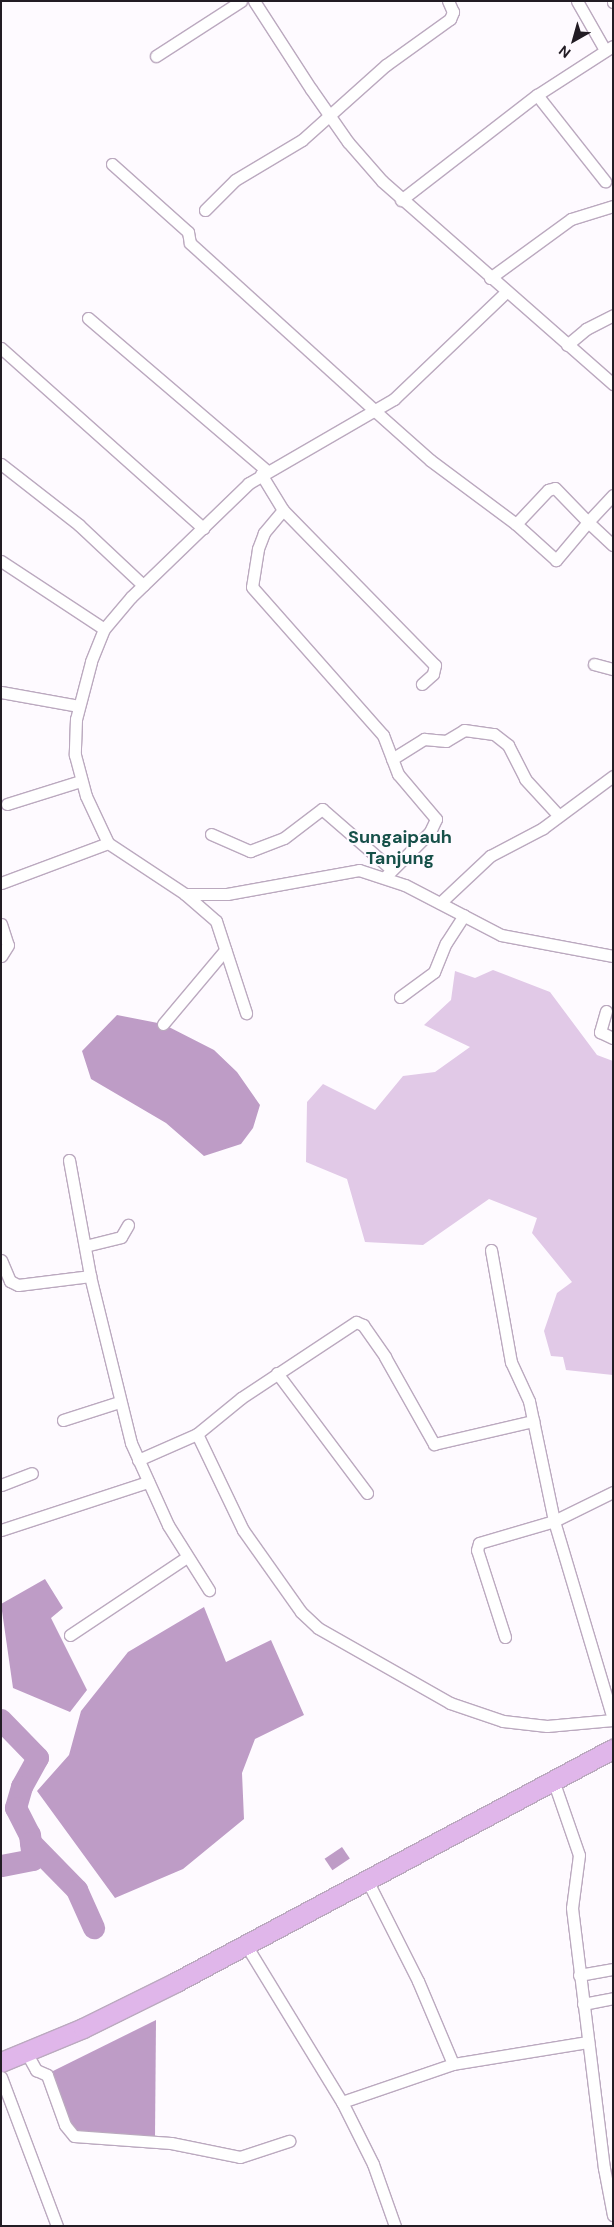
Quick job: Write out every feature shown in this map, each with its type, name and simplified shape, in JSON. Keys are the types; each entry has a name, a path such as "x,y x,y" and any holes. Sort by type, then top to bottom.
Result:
{"highway":[{"path":"1,2062 83,2028 246,1945 613,1749"}],"street":[{"path":"156,56 241,1"},
{"path":"254,1 357,153 401,200 613,384"},
{"path":"205,210 235,180 302,140 386,65 450,19 453,12 448,1"},
{"path":"401,200 537,95 609,48 577,1"},
{"path":"537,95 605,181"},
{"path":"112,164 188,232 190,243 375,411 430,460 516,524 556,560 613,495"},
{"path":"490,278 572,219 613,206"},
{"path":"246,1013 216,921 185,894 108,843 81,781 75,750 79,706 84,684 104,629 143,585 203,528 264,472 375,411 414,382 506,292"},
{"path":"567,345 586,329 613,315"},
{"path":"88,318 264,472 283,510 435,665 433,674 422,684"},
{"path":"1,348 203,528"},
{"path":"1,464 80,525 143,585"},
{"path":"516,524 552,488 613,545"},
{"path":"185,894 227,894 350,870 388,873 430,832 436,819 398,774 382,735 252,586 254,561 261,541 283,510"},
{"path":"1,561 104,629"},
{"path":"594,664 613,669"},
{"path":"1,692 79,706"},
{"path":"392,759 424,739 446,741 464,730 494,734 508,745 525,779 559,816"},
{"path":"440,903 490,856 559,816 613,776"},
{"path":"7,804 81,781"},
{"path":"211,834 250,851 284,838 322,809 388,873 464,916 507,937 613,956"},
{"path":"1,883 108,843"},
{"path":"400,997 434,972 446,942 464,916"},
{"path":"1,924 8,945 1,956"},
{"path":"163,1024 225,950"},
{"path":"606,1011 600,1032 613,1038"},
{"path":"69,1160 90,1276 119,1402 138,1460 148,1482 187,1557 209,1590"},
{"path":"85,1246 121,1237 128,1225"},
{"path":"197,1434 243,1530 302,1612 318,1628 450,1703 503,1721 548,1726 613,1719 554,1521 526,1392 509,1356 491,1250"},
{"path":"1,1260 10,1281 18,1286 90,1276"},
{"path":"138,1460 197,1434 277,1373 351,1323 359,1323 384,1357 434,1444 533,1421"},
{"path":"277,1373 367,1493"},
{"path":"63,1420 119,1402"},
{"path":"1,1485 32,1472"},
{"path":"1,1530 148,1482"},
{"path":"505,1637 477,1546 482,1541 554,1521 613,1492"},
{"path":"70,1635 187,1557"},
{"path":"553,1780 579,1855 572,1908 579,1975 613,2215"},
{"path":"367,1880 418,1981 453,2064"},
{"path":"246,1945 342,2102 373,2164 396,2226"},
{"path":"579,1975 613,1969"},
{"path":"583,2004 613,1998"},
{"path":"342,2102 453,2064 588,2042"},
{"path":"26,2052 36,2070 47,2075 65,2125 74,2136 171,2143 240,2156 289,2141"},
{"path":"1,2077 57,2226"}],"shaded area":[{"path":"493,970 550,992 597,1055 613,1061 613,1375 566,1370 563,1357 551,1356 544,1331 557,1293 572,1282 532,1233 537,1218 489,1199 423,1245 365,1242 347,1179 306,1162 307,1102 323,1084 375,1110 403,1076 435,1072 470,1047 424,1025 451,1000 455,971 475,978"},
{"path":"117,1015 163,1024 214,1050 237,1072 260,1105 253,1128 241,1144 204,1156 166,1123 91,1079 82,1051"},
{"path":"45,1579 63,1608 51,1618 87,1690 70,1712 13,1688 1,1604"},
{"path":"204,1607 226,1662 271,1640 304,1715 255,1739 242,1773 244,1819 183,1869 115,1898 37,1791 69,1755 81,1711 128,1652"},
{"path":"342,1847 350,1859 332,1870 325,1859"},
{"path":"156,2020 155,2138 71,2130 51,2072"}],"waterway":[{"path":"1,1720 38,1758 22,1787 16,1808 30,1835 33,1860 3,1866"},
{"path":"31,1843 77,1890 94,1928"}],"district":[{"name":"Sungaipauh Tanjung","path":"400,848"}]}
